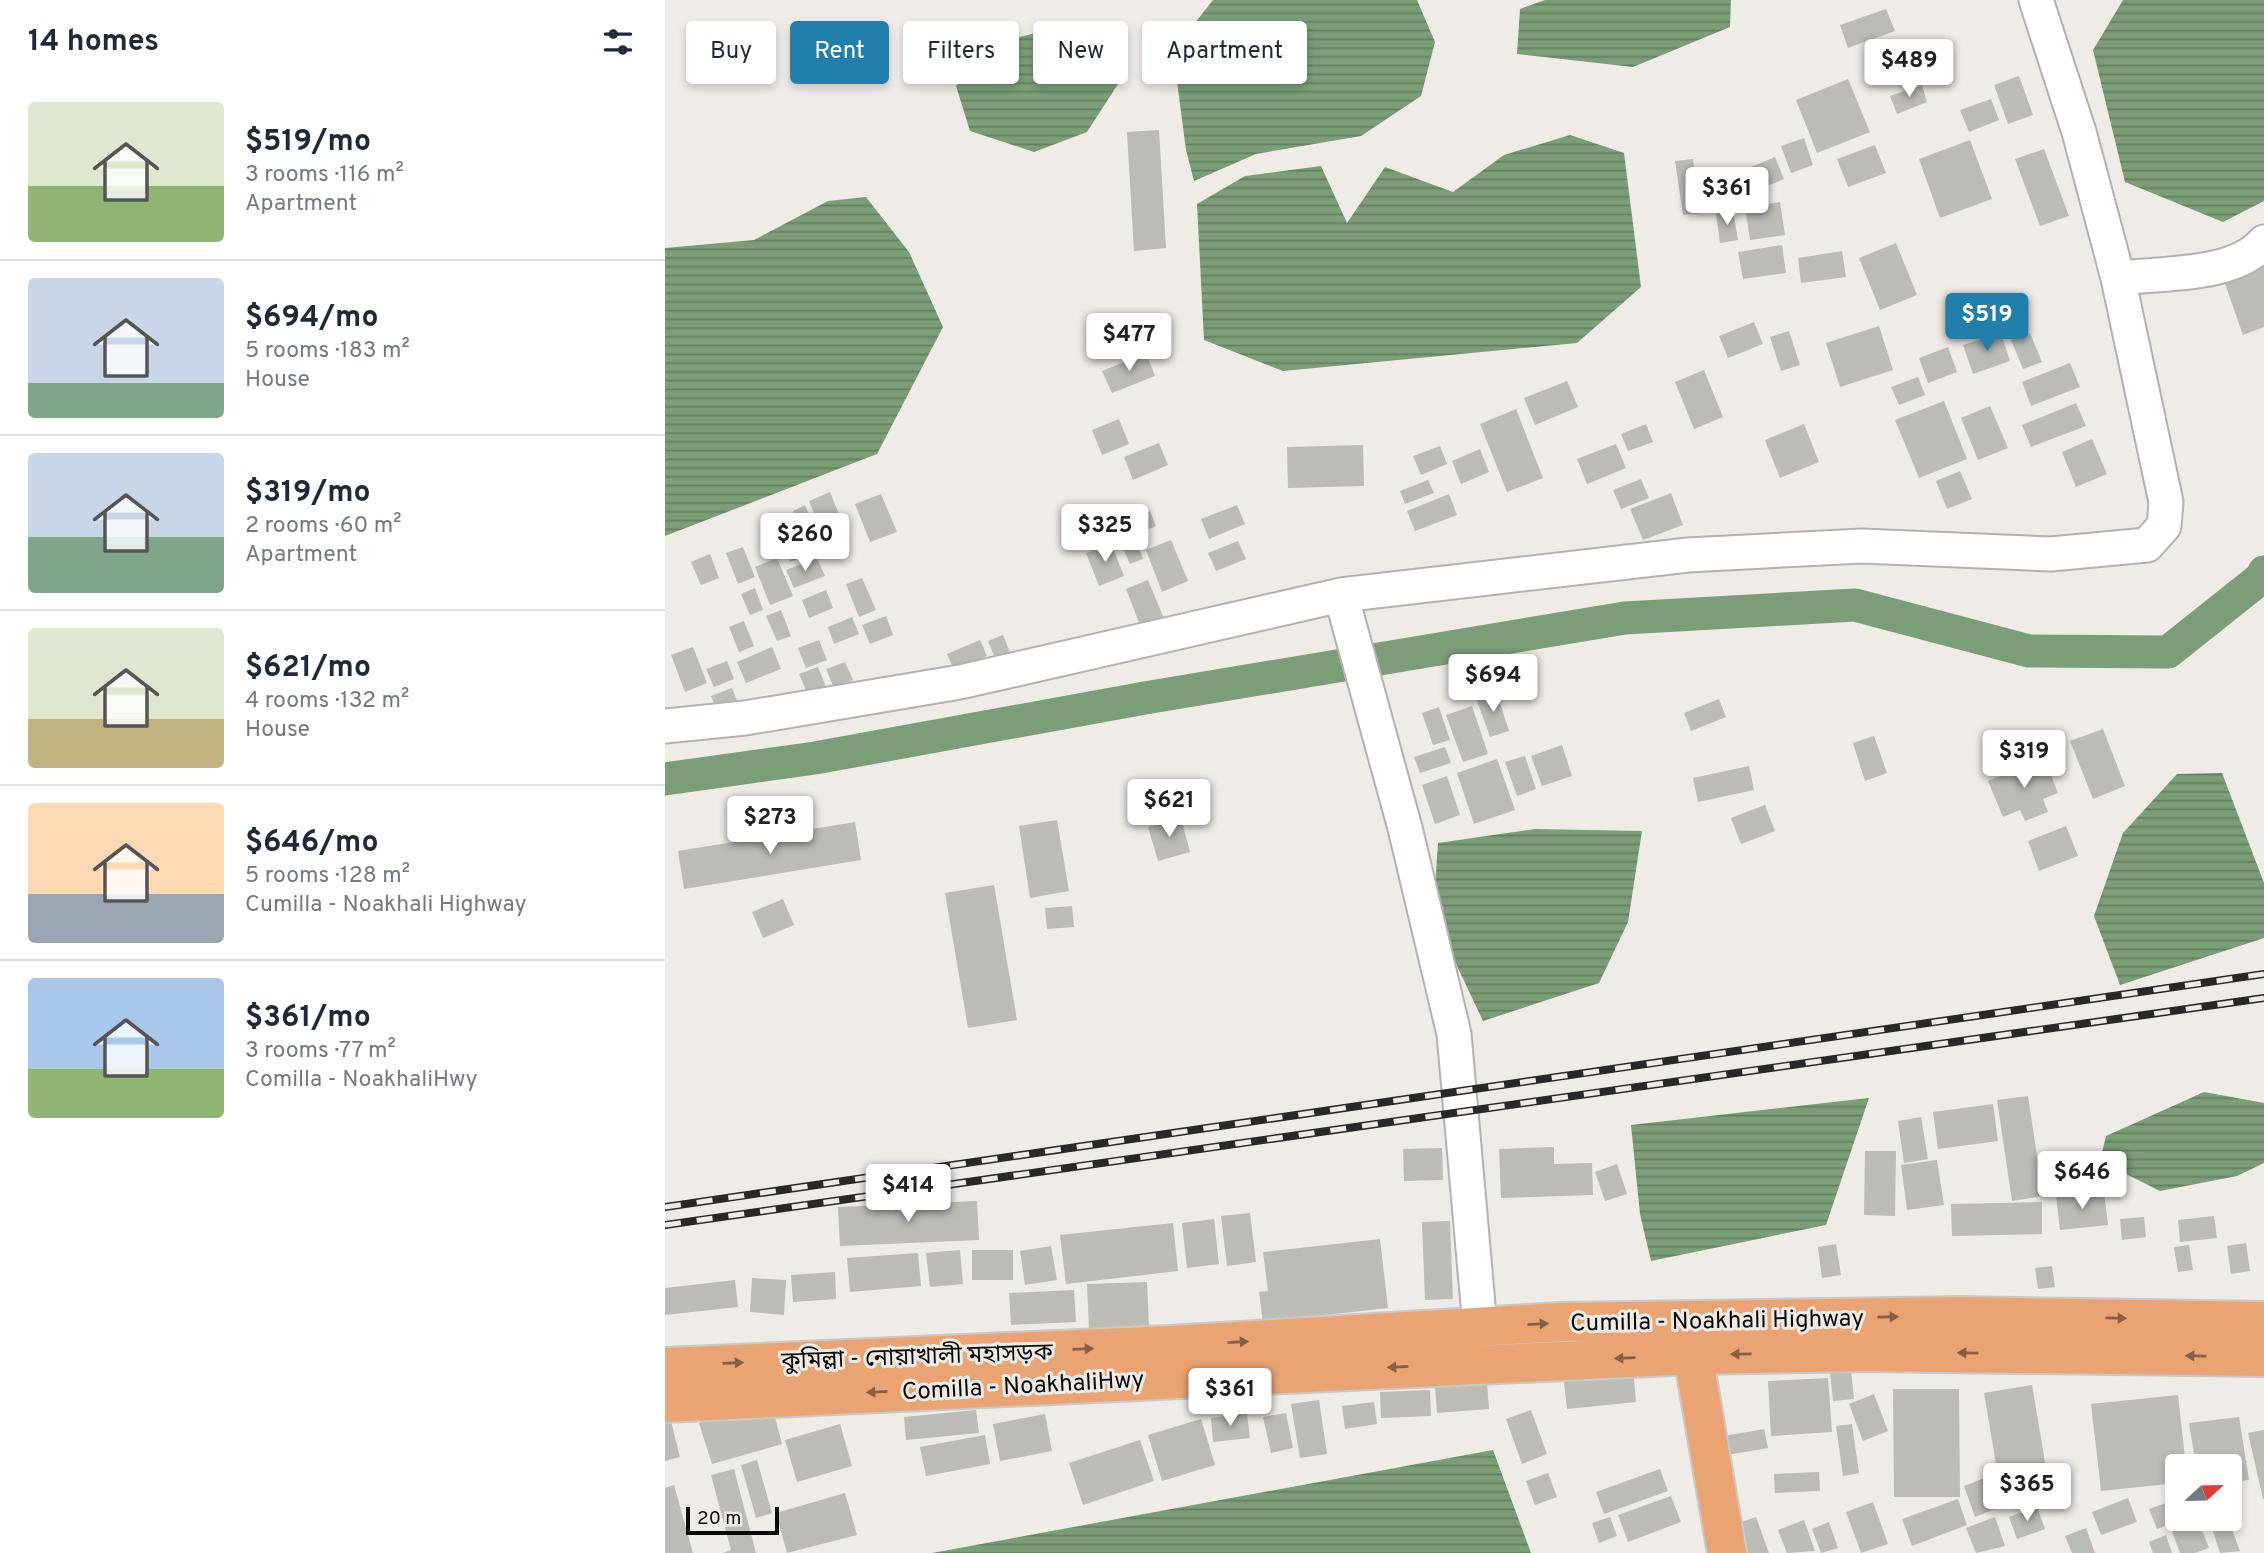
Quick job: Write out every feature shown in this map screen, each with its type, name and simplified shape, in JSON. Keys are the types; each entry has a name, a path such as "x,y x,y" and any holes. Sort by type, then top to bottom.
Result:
{"main road":[{"name":"Cumilla - Noakhali Highway","path":"1170,1345 1561,1322 1960,1316 2264,1321"},
{"name":"কুমিল্লা - নোয়াখালী মহাসড়ক","path":"665,1367 1170,1345"},
{"name":"Cumilla - Noakhali Highway","path":"1693,1355 1864,1352 2264,1357"},
{"name":"Comilla - NoakhaliHwy","path":"665,1403 1693,1355"},
{"path":"1693,1355 1727,1553"}],"street":[{"path":"665,726 745,718 960,682 1343,601 1688,555 1862,546 2051,554 2147,545 2164,526 2166,502 2117,278 2078,132 2036,0"},
{"path":"2117,278 2209,269 2255,253 2264,242"},
{"path":"1343,601 1405,828 1454,1034 1480,1327"}],"shaded area":[{"path":"1213,0 1417,0 1435,42 1421,96 1361,136 1256,154 1194,181 1186,150 1177,84 1307,84 1307,21 1197,21"},
{"path":"1545,0 1731,0 1730,27 1633,67 1517,54 1520,9"},
{"path":"2123,0 2264,0 2264,201 2223,222 2125,182 2093,50"},
{"path":"1033,34 1033,84 1118,84 1087,132 1034,152 970,131 956,86 1019,84 1019,37"},
{"path":"1570,135 1624,153 1641,287 1577,343 1283,371 1204,340 1197,204 1245,176 1321,166 1347,223 1385,167 1453,192 1504,155"},
{"path":"866,197 909,252 943,327 877,454 665,536 665,248 754,240 828,201"},
{"path":"2222,773 2264,883 2264,938 2120,985 2094,916 2123,833 2177,774"},
{"path":"1535,829 1642,831 1628,922 1599,983 1483,1021 1433,915 1438,843"},
{"path":"2204,1092 2264,1103 2264,1163 2237,1176 2160,1191 2100,1161 2106,1136"},
{"path":"1869,1098 1826,1225 1651,1261 1640,1214 1631,1125"},
{"path":"1493,1450 1531,1553 932,1553"}],"building":[{"path":"1886,9 1895,31 1848,48 1840,25"},
{"path":"2019,76 2033,115 2008,124 1994,85"},
{"path":"1848,79 1870,132 1817,153 1796,100"},
{"path":"1922,85 1927,102 1897,114 1890,96"},
{"path":"1991,99 1999,120 1969,132 1960,110"},
{"path":"1159,130 1166,248 1134,251 1127,132"},
{"path":"1804,138 1813,165 1791,173 1781,146"},
{"path":"1970,140 1992,199 1940,218 1919,159"},
{"path":"1875,145 1886,173 1848,187 1837,159"},
{"path":"2044,149 2069,216 2040,226 2015,159"},
{"path":"1775,157 1784,179 1755,191 1746,169"},
{"path":"1693,159 1701,213 1683,215 1675,161"},
{"path":"1780,202 1785,235 1750,240 1745,207"},
{"path":"1733,211 1738,240 1720,243 1716,214"},
{"path":"1896,243 1917,295 1880,310 1859,258"},
{"path":"1782,245 1786,273 1743,279 1738,252"},
{"path":"1842,251 1846,277 1801,283 1798,258"},
{"path":"2264,267 2264,327 2243,335 2224,281"},
{"path":"1754,322 1763,344 1728,358 1719,336"},
{"path":"1879,326 1893,370 1840,387 1826,343"},
{"path":"1789,331 1800,365 1781,371 1770,337"},
{"path":"2001,333 2010,361 1973,374 1963,345"},
{"path":"2030,333 2042,362 2023,369 2011,340"},
{"path":"1948,347 1957,372 1928,383 1919,358"},
{"path":"1146,353 1155,376 1112,393 1102,371"},
{"path":"2070,363 2080,387 2031,406 2022,382"},
{"path":"1704,370 1723,417 1694,429 1675,382"},
{"path":"1918,377 1925,395 1899,405 1891,387"},
{"path":"1567,381 1578,407 1535,425 1524,398"},
{"path":"1944,401 1967,459 1919,478 1895,420"},
{"path":"2076,403 2086,426 2031,447 2022,425"},
{"path":"1990,406 2008,448 1978,460 1961,418"},
{"path":"1516,409 1543,478 1507,492 1480,424"},
{"path":"1119,419 1129,444 1102,455 1092,430"},
{"path":"1646,424 1653,442 1628,451 1621,434"},
{"path":"1804,424 1819,462 1780,478 1765,440"},
{"path":"2092,439 2107,474 2076,487 2062,452"},
{"path":"1159,443 1168,465 1133,480 1124,457"},
{"path":"1616,444 1626,468 1587,484 1577,459"},
{"path":"1363,445 1364,486 1288,488 1287,447"},
{"path":"1440,446 1447,464 1421,475 1413,456"},
{"path":"1480,449 1489,472 1461,484 1452,461"},
{"path":"1960,471 1972,499 1947,509 1936,481"},
{"path":"1641,479 1649,498 1621,509 1613,490"},
{"path":"1428,480 1434,493 1405,504 1400,491"},
{"path":"830,492 848,537 827,546 809,501"},
{"path":"1671,493 1683,525 1643,540 1630,509"},
{"path":"881,494 897,532 870,542 855,504"},
{"path":"1449,494 1457,515 1415,531 1407,511"},
{"path":"805,505 823,550 810,555 793,511"},
{"path":"1237,505 1245,524 1209,539 1201,519"},
{"path":"1150,511 1156,526 1128,538 1122,523"},
{"path":"793,526 805,556 790,562 778,532"},
{"path":"1135,538 1143,559 1130,564 1121,544"},
{"path":"1171,540 1188,581 1162,592 1146,550"},
{"path":"1238,541 1246,559 1216,571 1208,553"},
{"path":"1111,543 1124,576 1099,586 1086,553"},
{"path":"743,547 755,577 738,584 726,553"},
{"path":"710,554 719,578 701,585 691,562"},
{"path":"777,558 793,596 770,605 755,567"},
{"path":"817,558 825,576 794,588 786,570"},
{"path":"862,578 876,610 859,617 846,584"},
{"path":"1148,580 1165,621 1142,630 1126,589"},
{"path":"755,588 763,610 750,615 741,594"},
{"path":"826,590 833,608 809,618 802,600"},
{"path":"781,610 791,636 777,641 766,616"},
{"path":"886,616 893,635 870,644 862,625"},
{"path":"852,617 859,634 834,644 828,627"},
{"path":"744,621 754,646 739,652 729,627"},
{"path":"1003,635 1011,655 996,661 988,641"},
{"path":"819,640 827,660 806,668 798,648"},
{"path":"980,640 987,656 954,670 947,654"},
{"path":"693,647 707,683 685,692 671,655"},
{"path":"772,647 781,669 746,683 737,662"},
{"path":"727,661 734,679 714,687 706,669"},
{"path":"845,662 853,680 834,688 826,669"},
{"path":"818,667 826,687 808,695 799,674"},
{"path":"732,688 740,708 719,716 711,696"},
{"path":"1496,691 1509,731 1490,737 1476,698"},
{"path":"1719,699 1726,717 1691,731 1684,713"},
{"path":"1472,706 1488,754 1463,762 1446,715"},
{"path":"1439,707 1450,740 1433,745 1422,713"},
{"path":"2103,729 2125,786 2093,799 2070,741"},
{"path":"1874,736 1887,773 1865,781 1853,743"},
{"path":"1562,745 1572,776 1542,786 1531,756"},
{"path":"1445,747 1451,763 1420,773 1414,757"},
{"path":"1525,756 1536,789 1517,796 1505,762"},
{"path":"1497,759 1515,810 1474,824 1457,773"},
{"path":"2045,759 2058,793 2043,799 2048,812 2025,821 2020,810 2003,817 1988,781"},
{"path":"1749,766 1754,790 1698,802 1693,778"},
{"path":"1447,776 1460,815 1435,824 1422,785"},
{"path":"1765,805 1775,831 1741,844 1731,818"},
{"path":"1181,818 1190,852 1158,861 1148,827"},
{"path":"1057,820 1069,891 1030,898 1019,826"},
{"path":"855,822 861,860 684,889 678,851"},
{"path":"2066,826 2078,856 2039,871 2028,841"},
{"path":"994,885 1017,1020 968,1028 945,893"},
{"path":"783,899 794,925 763,938 752,912"},
{"path":"1072,906 1074,927 1047,929 1045,908"},
{"path":"2028,1096 2043,1196 2012,1201 1997,1100"},
{"path":"1993,1104 1998,1141 1938,1149 1933,1112"},
{"path":"1921,1117 1928,1159 1904,1163 1898,1121"},
{"path":"1554,1147 1554,1164 1592,1163 1593,1195 1501,1198 1499,1149"},
{"path":"1442,1148 1443,1180 1404,1181 1403,1149"},
{"path":"1865,1151 1896,1151 1895,1216 1864,1215"},
{"path":"1937,1160 1944,1205 1907,1210 1901,1165"},
{"path":"1617,1164 1627,1194 1605,1201 1595,1172"},
{"path":"2104,1191 2108,1225 2060,1230 2056,1196"},
{"path":"977,1201 979,1240 840,1246 838,1207"},
{"path":"2042,1202 2042,1234 1952,1236 1951,1204"},
{"path":"1250,1213 1256,1262 1227,1266 1221,1216"},
{"path":"2214,1216 2217,1238 2180,1242 2178,1220"},
{"path":"2144,1217 2146,1237 2122,1240 2120,1219"},
{"path":"1214,1219 1219,1264 1187,1268 1182,1223"},
{"path":"1450,1221 1453,1299 1425,1300 1422,1222"},
{"path":"1173,1223 1178,1271 1066,1284 1060,1235"},
{"path":"1380,1239 1388,1308 1263,1322 1259,1292 1268,1291 1263,1252"},
{"path":"2246,1243 2250,1271 2231,1274 2227,1246"},
{"path":"1836,1244 1841,1275 1822,1278 1818,1247"},
{"path":"2189,1245 2193,1270 2178,1272 2174,1247"},
{"path":"1051,1246 1057,1280 1025,1285 1020,1251"},
{"path":"960,1250 963,1284 930,1287 926,1253"},
{"path":"972,1250 1013,1250 1013,1280 972,1280"},
{"path":"918,1253 921,1286 850,1292 847,1258"},
{"path":"2052,1266 2055,1287 2038,1289 2035,1268"},
{"path":"835,1272 836,1299 793,1302 791,1275"},
{"path":"752,1278 786,1280 784,1315 750,1312"},
{"path":"735,1280 738,1307 665,1315 665,1288"},
{"path":"1147,1282 1149,1326 1089,1329 1087,1284"},
{"path":"1074,1290 1076,1322 1011,1325 1009,1293"},
{"path":"1633,1367 1636,1402 1567,1409 1563,1373"},
{"path":"1851,1370 1854,1399 1833,1401 1830,1372"},
{"path":"1828,1378 1832,1432 1771,1436 1768,1381"},
{"path":"1487,1383 1489,1409 1437,1413 1435,1387"},
{"path":"2032,1385 2051,1498 2003,1506 1984,1393"},
{"path":"1893,1389 1959,1389 1960,1497 1894,1497"},
{"path":"1430,1390 1431,1416 1381,1418 1380,1392"},
{"path":"1874,1394 1888,1431 1863,1441 1849,1404"},
{"path":"2178,1395 2185,1454 2165,1454 2165,1484 2101,1491 2091,1404"},
{"path":"1319,1400 1327,1454 1300,1458 1291,1404"},
{"path":"771,1402 782,1444 712,1464 699,1423"},
{"path":"1374,1402 1377,1424 1345,1429 1342,1406"},
{"path":"976,1410 979,1433 906,1440 904,1417"},
{"path":"1531,1410 1547,1454 1522,1464 1506,1419"},
{"path":"1286,1413 1293,1448 1271,1453 1263,1417"},
{"path":"1045,1414 1052,1451 1000,1461 993,1424"},
{"path":"1247,1414 1250,1438 1213,1442 1211,1418"},
{"path":"670,1417 680,1457 665,1461 665,1418"},
{"path":"2239,1417 2249,1480 2242,1481 2242,1454 2194,1454 2189,1423"},
{"path":"1201,1419 1215,1465 1162,1481 1148,1435"},
{"path":"840,1424 852,1466 797,1482 785,1440"},
{"path":"1852,1424 1859,1473 1843,1476 1836,1426"},
{"path":"1764,1429 1768,1448 1727,1455 1724,1436"},
{"path":"2264,1430 2264,1499 2263,1499 2248,1433"},
{"path":"985,1435 990,1464 926,1476 920,1447"},
{"path":"1140,1440 1154,1481 1083,1505 1069,1463"},
{"path":"757,1460 772,1513 756,1518 741,1465"},
{"path":"734,1469 756,1553 723,1553 731,1550 711,1475"},
{"path":"1660,1469 1668,1491 1604,1514 1596,1492"},
{"path":"1819,1472 1820,1491 1775,1493 1774,1474"},
{"path":"1548,1473 1557,1497 1535,1505 1526,1481"},
{"path":"1985,1478 1997,1508 1975,1517 1964,1486"},
{"path":"674,1485 693,1553 665,1553 665,1488"},
{"path":"845,1493 857,1535 787,1553 776,1513"},
{"path":"1671,1496 1681,1522 1628,1542 1618,1515"},
{"path":"2128,1498 2137,1522 2101,1535 2092,1512"},
{"path":"1958,1499 1967,1525 1912,1546 1902,1519"},
{"path":"1873,1502 1888,1544 1861,1553 1846,1512"},
{"path":"2165,1503 2165,1526 2157,1529 2149,1509"},
{"path":"2037,1507 2045,1529 2017,1539 2009,1517"},
{"path":"1610,1517 1617,1536 1599,1543 1592,1523"},
{"path":"1756,1517 1769,1553 1737,1553 1727,1527"},
{"path":"1995,1517 2005,1546 1976,1553 1966,1528"},
{"path":"1804,1520 1815,1551 1787,1553 1778,1530"},
{"path":"1829,1522 1838,1548 1821,1553 1812,1529"},
{"path":"2086,1528 2095,1553 2072,1553 2065,1536"},
{"path":"2172,1531 2202,1531 2209,1548 2195,1553 2180,1553"},
{"path":"2213,1531 2232,1531 2240,1551 2220,1553"},
{"path":"2166,1535 2172,1553 2153,1553 2149,1542"}],"waterway":[{"path":"665,779 815,758 1145,698 1625,618 1855,605 2029,651 2168,652 2261,578 2264,572"}],"railway":[{"path":"665,1207 2264,974"},
{"path":"665,1225 2264,998"}]}
